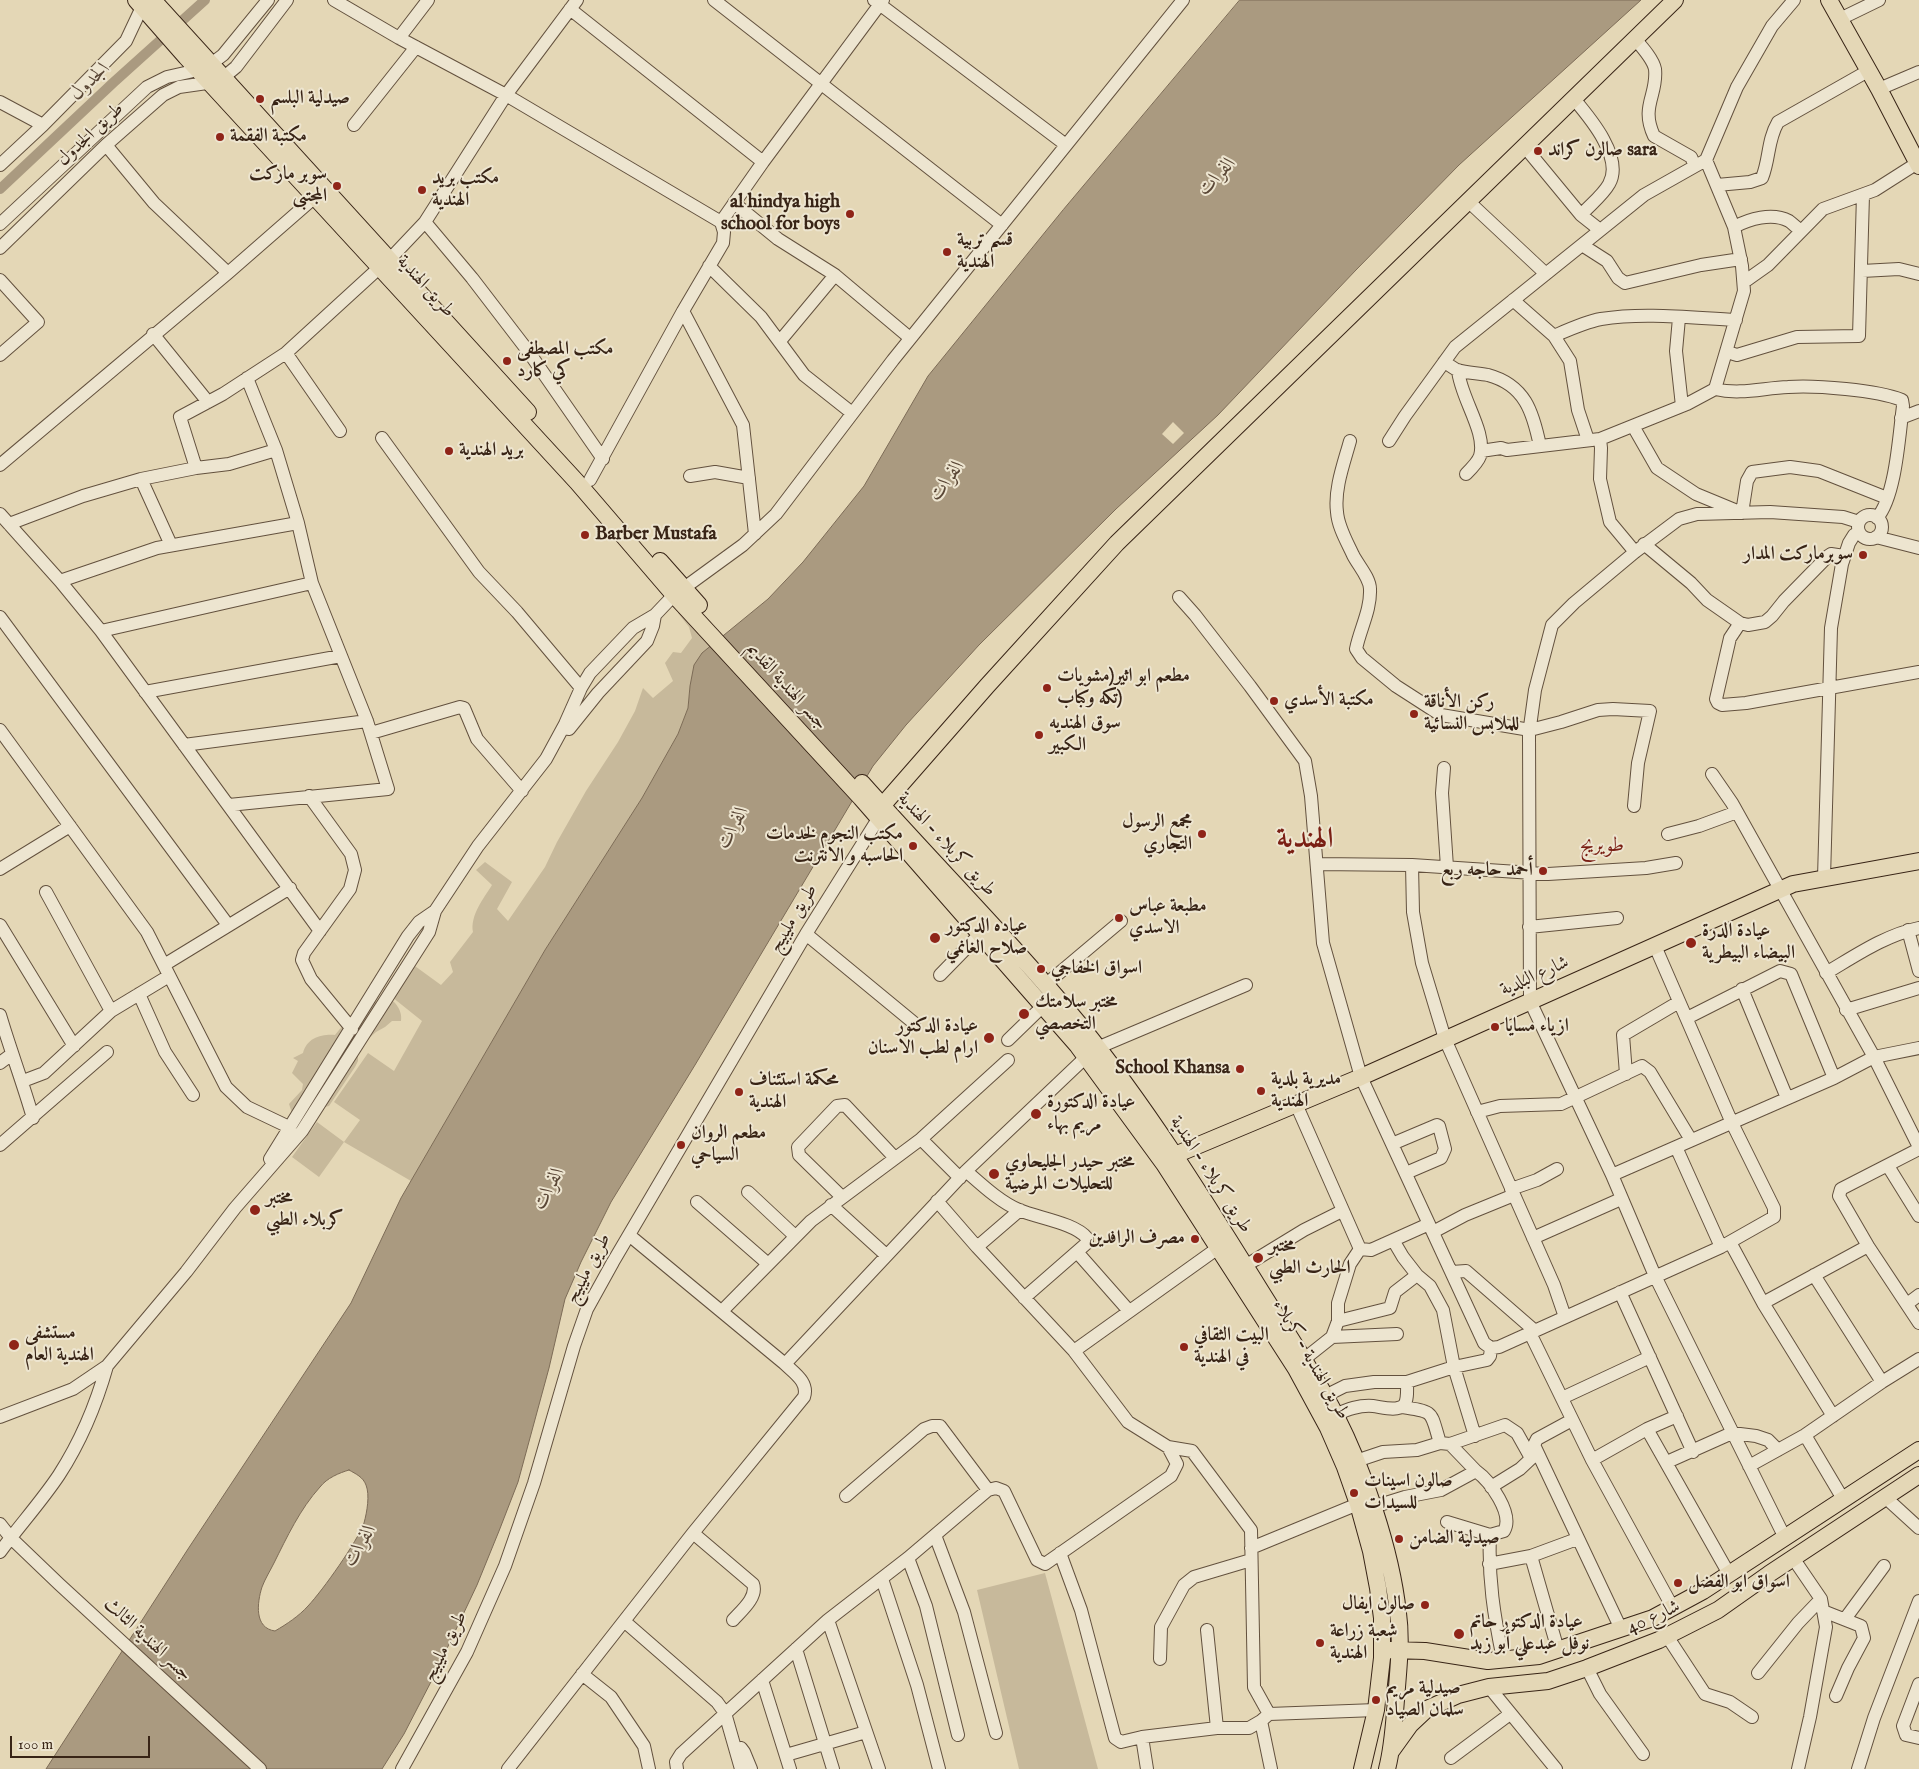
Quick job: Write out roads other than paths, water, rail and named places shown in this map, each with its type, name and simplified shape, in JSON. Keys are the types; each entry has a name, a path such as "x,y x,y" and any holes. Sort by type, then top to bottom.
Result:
{"main road":[{"path":"880,812 987,686 1117,543 1675,0"},
{"path":"1828,0 1919,164"},
{"name":"طريق الهندية","path":"149,8 385,263 590,480 683,595"},
{"name":"طريق الهندية","path":"217,80 315,197 385,263 577,482 683,595"},
{"name":"جسر الهندية القديم","path":"683,595 864,794"},
{"name":"طريق كربلاء - الهندية","path":"864,794 978,910 1044,985 1092,1052 1174,1155 1245,1266 1335,1414 1356,1461 1365,1506 1386,1552 1397,1602 1400,1650 1392,1750 1387,1769"},
{"name":"طريق الهندية - كربلاء","path":"880,812 980,934 1043,1006 1092,1052 1296,1369 1328,1428 1365,1506 1380,1604 1382,1649 1376,1710 1359,1769"},
{"name":"شارع البلدية","path":"1174,1155 1361,1077 1793,884 1919,861"},
{"name":"شارع 40","path":"1382,1649 1425,1651 1488,1661 1539,1656 1653,1618 1703,1591 1919,1450"},
{"name":"شارع 40","path":"1392,1750 1410,1725 1427,1709 1458,1695 1489,1687 1548,1681 1587,1668 1667,1636 1718,1610 1919,1475"},
{"path":"1380,1604 1391,1606 1397,1602"},
{"path":"1539,1656 1548,1681"}],"street":[{"path":"205,67 223,55 268,0"},
{"path":"217,80 236,67 287,0"},
{"path":"334,0 399,38 506,95 721,222 724,232 723,242 682,311 590,480"},
{"path":"399,38 428,0"},
{"path":"714,0 1002,225"},
{"path":"1389,441 1455,346 1644,194 1701,163 1738,87 1772,26 1794,0"},
{"path":"1840,19 1879,0"},
{"path":"721,222 763,162 822,84 879,1 1066,145"},
{"path":"546,759 590,673 633,628 683,595 743,545 776,514 910,338 1066,145 1179,1"},
{"path":"196,468 180,417 286,354 385,263 425,222 506,95 574,5 763,162"},
{"path":"0,164 43,125 126,41 149,8"},
{"path":"1635,39 1645,50 1655,68 1648,116 1654,136 1701,163 1717,185 1734,227 1741,260 1744,291 1715,389"},
{"path":"354,125 416,47"},
{"name":"طريق الجدول","path":"0,224 147,87 167,77 205,67"},
{"path":"1717,185 1750,182 1762,178 1766,167 1771,133 1778,122 1868,71"},
{"path":"1879,89 1919,72"},
{"name":"طريق الجدول","path":"0,248 106,145 163,95 188,85 217,80"},
{"path":"1574,99 1602,138 1612,158 1614,172 1609,184 1581,215"},
{"path":"0,102 43,125"},
{"path":"106,145 154,204 228,273"},
{"path":"1524,146 1581,215 1600,230"},
{"path":"1744,282 1768,265 1824,209 1875,190 1919,164"},
{"path":"1727,352 1737,355 1797,338 1859,336 1863,195"},
{"path":"0,465 153,334 228,273 315,197"},
{"path":"1468,201 1546,274"},
{"path":"734,203 778,239 835,275 910,338"},
{"path":"1734,227 1751,219 1773,218 1788,221 1801,231"},
{"path":"425,222 472,278 528,351 603,459"},
{"path":"1582,245 1607,261 1618,278 1625,283 1701,265 1741,260"},
{"path":"709,266 761,317 804,375 852,413"},
{"path":"1862,271 1899,269 1919,274"},
{"path":"780,341 835,275"},
{"path":"0,280 38,322 0,354"},
{"path":"1513,300 1554,336 1570,361 1578,410 1594,440 1602,448 1600,479 1610,522 1640,548 1691,583 1708,600 1740,623 1748,625 1765,622 1828,556 1831,554 1844,556"},
{"path":"682,311 743,425 755,534"},
{"path":"1554,336 1574,327 1602,319 1638,317 1736,320"},
{"path":"1679,318 1676,350 1682,406"},
{"path":"153,334 208,402"},
{"path":"286,354 340,431"},
{"path":"1444,362 1458,370 1490,376 1507,382 1526,401 1534,418 1540,446"},
{"path":"1458,370 1466,403 1478,431 1481,451 1480,458 1466,474"},
{"path":"229,805 388,789 369,727 312,583 298,523 276,450 247,378"},
{"path":"1481,451 1594,440 1682,406 1715,389 1738,392 1806,386 1866,393 1902,400 1903,406 1893,480 1885,506 1877,518"},
{"path":"1901,418 1919,411"},
{"path":"1633,426 1657,468 1696,494 1742,513"},
{"path":"382,438 479,572 517,612 581,688"},
{"path":"1350,441 1337,492 1337,513 1343,533 1359,568 1368,580 1370,588 1368,610 1359,633 1356,649 1362,658 1396,686 1441,715 1530,730 1598,710 1650,711 1638,763 1634,806"},
{"path":"276,450 229,464 196,468 141,479 4,519 60,580 101,631 320,931"},
{"path":"1742,513 1749,476 1752,472 1790,468 1819,471 1887,498"},
{"path":"690,476 715,472 749,478"},
{"path":"141,479 171,546"},
{"path":"1785,1538 1655,1276 1612,1175 1530,1001 1530,730 1535,690 1552,625 1574,603 1640,548 1679,519 1698,514 1770,512 1834,517 1859,527 1866,538 1876,537 1919,548"},
{"path":"1824,878 1831,628 1836,587 1844,556 1854,534 1866,516 1872,515 1881,523 1881,530 1876,537"},
{"path":"60,580 149,551 298,523"},
{"path":"101,631 312,583"},
{"path":"1178,597 1195,615 1250,686 1305,761 1311,796 1323,943 1361,1077 1484,1343 1491,1348 1499,1347 1533,1332 1726,1244 1774,1217 1774,1208 1732,1123 1655,946"},
{"path":"0,1417 73,1389 107,1366 186,1272 235,1208 302,1131 430,932 435,911 478,846 546,759 556,749 589,702 647,641 655,615"},
{"path":"0,617 228,925"},
{"path":"1740,623 1730,638 1716,699 1722,705 1746,703 1919,672"},
{"path":"145,692 341,656"},
{"path":"184,746 369,727 460,707 464,708 477,739 522,790"},
{"path":"0,730 148,932 226,1087 247,1107 289,1126"},
{"path":"1444,768 1442,793 1447,867"},
{"path":"1712,774 1737,812 1874,1057 1919,1148 1888,1166 1841,1189 1839,1196 1868,1246 1919,1323"},
{"path":"309,796 351,854 356,870 350,889 304,953 302,960 311,979 352,1029"},
{"name":"طريق مليبيج","path":"402,1769 467,1652 505,1566 534,1483 574,1346 587,1309 806,934 880,812"},
{"path":"1668,834 1699,826 1737,812"},
{"path":"0,869 70,826"},
{"path":"1317,864 1412,865 1530,871 1548,874 1646,868 1676,863"},
{"path":"1412,865 1413,912 1422,963 1445,1039 1554,1285 1565,1317"},
{"path":"23,1081 44,1072 74,1046 110,1010 139,994 166,970 228,925 290,888"},
{"path":"46,892 110,1010"},
{"path":"255,1185 289,1126 352,1029 408,936 419,922 435,911"},
{"path":"1529,927 1617,918"},
{"path":"1044,985 1121,921"},
{"path":"0,926 74,1046"},
{"path":"1826,973 1875,945 1914,929 1919,971"},
{"path":"806,934 914,1023"},
{"path":"940,975 980,934"},
{"path":"1687,1018 1780,972 1791,974 1834,1078"},
{"path":"785,1364 963,1174 1092,1052 1246,985"},
{"path":"1846,1010 1919,988"},
{"path":"1742,990 1787,1098"},
{"path":"139,994 165,1052 193,1095"},
{"path":"1626,1074 1623,1035 1679,1002"},
{"path":"1008,1040 1043,1006"},
{"path":"0,1015 12,1054 23,1081 33,1118"},
{"path":"1612,1175 1834,1078 1874,1057 1919,1048"},
{"path":"0,1145 107,1052"},
{"path":"0,1064 12,1054"},
{"path":"722,1311 810,1221 921,1139 1008,1060"},
{"path":"1477,1112 1500,1106 1561,1104 1642,1066 1647,1068 1691,1140"},
{"path":"886,1255 837,1201 799,1155 798,1147 837,1106 845,1104 895,1158"},
{"path":"1296,1104 1360,1249"},
{"path":"1392,1144 1437,1125 1439,1126 1445,1149 1441,1158 1406,1173"},
{"path":"921,1139 963,1174 993,1194 1020,1210 1084,1234 1087,1238 1087,1243 1024,1298"},
{"path":"1676,1147 1726,1244 1833,1416"},
{"path":"1888,1166 1919,1216"},
{"path":"1360,1249 1371,1250 1393,1240 1464,1215 1557,1169"},
{"path":"748,1192 795,1236"},
{"path":"1533,1238 1621,1198"},
{"path":"937,1201 1074,1351 1128,1422 1168,1447 1192,1451 1251,1530 1254,1687 1265,1718 1271,1769"},
{"path":"697,1202 767,1263"},
{"path":"977,1247 1020,1210"},
{"path":"1245,1266 1304,1230 1342,1211"},
{"path":"508,1769 693,1533 804,1397 806,1386 785,1364 629,1235"},
{"path":"1393,1240 1403,1257 1430,1286 1443,1310 1454,1367 1475,1436"},
{"path":"1763,1303 1868,1246"},
{"path":"1074,1351 1218,1248"},
{"path":"1303,1360 1332,1337 1338,1321 1338,1303 1350,1264 1360,1249"},
{"path":"1077,1252 1129,1311"},
{"path":"1452,1272 1466,1271 1533,1332 1592,1460 1673,1608"},
{"path":"1338,1321 1390,1308 1395,1292 1418,1275"},
{"path":"1814,1275 1882,1382"},
{"path":"1620,1292 1692,1452"},
{"path":"1906,1304 1919,1295"},
{"path":"1332,1337 1397,1334"},
{"path":"1324,1396 1345,1386 1374,1382 1407,1382 1454,1367 1486,1360 1490,1356 1491,1348"},
{"path":"1562,1398 1650,1357"},
{"path":"1749,1466 1805,1435 1919,1359"},
{"path":"0,1552 58,1477 71,1456 92,1412 107,1366"},
{"path":"1402,1407 1406,1402 1407,1382"},
{"path":"1335,1414 1351,1408 1372,1406 1397,1409 1402,1407 1426,1411 1432,1415 1445,1444 1485,1478 1504,1510 1507,1524 1504,1531 1490,1535 1448,1522"},
{"path":"1592,1460 1647,1429 1677,1416"},
{"path":"1491,1487 1520,1469 1534,1455 1534,1445 1537,1439 1572,1420"},
{"path":"1356,1461 1383,1452 1417,1450 1445,1444 1505,1425 1517,1433 1554,1485 1577,1539 1621,1629"},
{"path":"846,1496 924,1429 932,1426 940,1426 988,1490"},
{"path":"1647,1429 1729,1574"},
{"path":"1667,1462 1732,1433 1756,1436 1768,1440 1778,1450"},
{"path":"1805,1435 1843,1500"},
{"path":"677,1769 676,1762 678,1757 828,1620 908,1558 988,1490 996,1488 1004,1491 1037,1560 1045,1564 1171,1476 1176,1464 1168,1447"},
{"path":"1160,1659 1161,1627 1184,1585 1194,1577 1365,1506 1441,1490 1476,1471"},
{"path":"1885,1497 1919,1528"},
{"name":"جسر الهندية الثالث","path":"0,1524 11,1538 59,1584 260,1769"},
{"path":"693,1533 753,1584 755,1589 753,1597 733,1620"},
{"path":"935,1535 964,1612 996,1733"},
{"path":"1490,1535 1489,1564 1492,1605 1502,1659"},
{"path":"1489,1564 1531,1556 1577,1539"},
{"path":"1060,1553 1081,1610 1114,1738 1121,1742 1142,1737 1217,1728 1249,1728 1265,1718 1376,1710"},
{"path":"1531,1556 1558,1650"},
{"path":"908,1558 926,1606 958,1735"},
{"path":"1793,1558 1822,1605 1826,1628 1810,1717 1798,1769"},
{"path":"1845,1619 1884,1566"},
{"path":"882,1579 917,1685 939,1769"},
{"path":"1858,1769 1874,1718 1919,1601"},
{"path":"1822,1605 1861,1626 1864,1638 1836,1696"},
{"path":"1758,1673 1798,1623 1822,1605"},
{"path":"624,1620 717,1702 725,1713 740,1769"},
{"path":"828,1620 879,1769"},
{"path":"1207,1630 1217,1728"},
{"path":"1667,1636 1704,1694 1730,1702 1752,1717"},
{"path":"796,1649 833,1769"},
{"path":"1587,1668 1600,1694 1643,1754"},
{"path":"582,1674 611,1697 644,1746 649,1769"},
{"path":"762,1680 790,1769"},
{"path":"1919,1684 1903,1726 1906,1735 1919,1738"},
{"path":"1489,1687 1556,1769"},
{"path":"1451,1758 1510,1714"},
{"path":"786,1755 866,1732"},
{"path":"1142,1737 1147,1769"},
{"path":"734,1741 744,1752 751,1769"}],"water":[{"name":"الفرات","path":"1240,0 1641,0 1459,165 1218,415 1116,509 979,645 906,725 873,766 611,1202 581,1262 565,1299 549,1368 518,1482 499,1531 477,1585 434,1676 404,1734 382,1769 46,1769 188,1549 351,1303 401,1198 545,950 642,798 678,734 688,708 694,665 702,653 768,599 803,562 864,486 928,376 1063,210","holes":["349,1470 363,1480 367,1489 367,1509 360,1531 339,1566 308,1606 293,1620 275,1631 268,1629 260,1620 258,1607 260,1593 289,1533 306,1504 323,1484 337,1474"]}],"waterway":[{"name":"الجدول","path":"0,189 205,0"}],"place":[{"name":"صيدلية البلسم","path":"260,99"},
{"name":"مكتبة الفقمة","path":"220,137"},
{"name":"صالون كراند sara","path":"1538,151"},
{"name":"سوبر ماركت المجتبى","path":"337,186"},
{"name":"مكتب بريد الهندية","path":"422,190"},
{"name":"al hindya high school for boys","path":"850,214"},
{"name":"قسم تربية الهندية","path":"947,252"},
{"name":"مكتب المصطفى كي كارد","path":"507,361"},
{"name":"بريد الهندية","path":"449,451"},
{"name":"Barber Mustafa","path":"585,535"},
{"name":"سوبرماركت المدار","path":"1863,555"},
{"name":"مطعم ابو اثير(مشويات تكه وكباب)","path":"1047,688"},
{"name":"مكتبة الأسدي","path":"1274,701"},
{"name":"ركن الأناقة للملابس النسائية","path":"1414,714"},
{"name":"سوق الهنديه الكبير","path":"1039,735"},
{"name":"مجمع الرسول التجاري","path":"1202,834"},
{"name":"مكتب النجوم لخدمات الحاسبه و الانترنت","path":"913,846"},
{"name":"أحمد حاجه ربع","path":"1543,871"},
{"name":"مطبعة عباس الاسدي","path":"1119,918"},
{"name":"عياده الدكتور صلاح الغانمي","path":"935,938"},
{"name":"عيادة الدرة البيضاء البيطرية","path":"1691,943"},
{"name":"اسواق الخفاجي","path":"1041,969"},
{"name":"مختبر سلامتك التخصصي","path":"1024,1014"},
{"name":"ازياء مسايا","path":"1495,1027"},
{"name":"عيادة الدكتور ارام لطب الاسنان","path":"989,1038"},
{"name":"School Khansa","path":"1240,1069"},
{"name":"مديرية بلدية الهندية","path":"1261,1091"},
{"name":"محكمة استئناف الهندية","path":"739,1092"},
{"name":"عيادة الدكتورة مريم بهاء","path":"1036,1114"},
{"name":"مطعم الروان السياحي","path":"681,1145"},
{"name":"مختبر حيدر الجليحاوي للتحليلات المرضية","path":"994,1174"},
{"name":"مختبر كربلاء الطبي","path":"255,1210"},
{"name":"مصرف الرافدين","path":"1195,1239"},
{"name":"مختبر الحارث الطبي","path":"1258,1258"},
{"name":"مستشفى الهندية العام","path":"14,1345"},
{"name":"البيت الثقافي في الهندية","path":"1184,1347"},
{"name":"صالون اسينات للسيدات","path":"1354,1493"},
{"name":"صيدلية الضامن","path":"1399,1539"},
{"name":"اسواق ابو الفضل","path":"1678,1583"},
{"name":"صالون ايفال","path":"1425,1605"},
{"name":"عيادة الدكتور حاتم نوفل عبدعلي أبو زبد","path":"1459,1634"},
{"name":"شعبة زراعة الهندية","path":"1320,1643"},
{"name":"صيدلية مريم سلمان الصياد","path":"1376,1700"}],"district":[{"name":"الهندية","path":"1305,841"},
{"name":"طويريج","path":"1602,847"}]}
